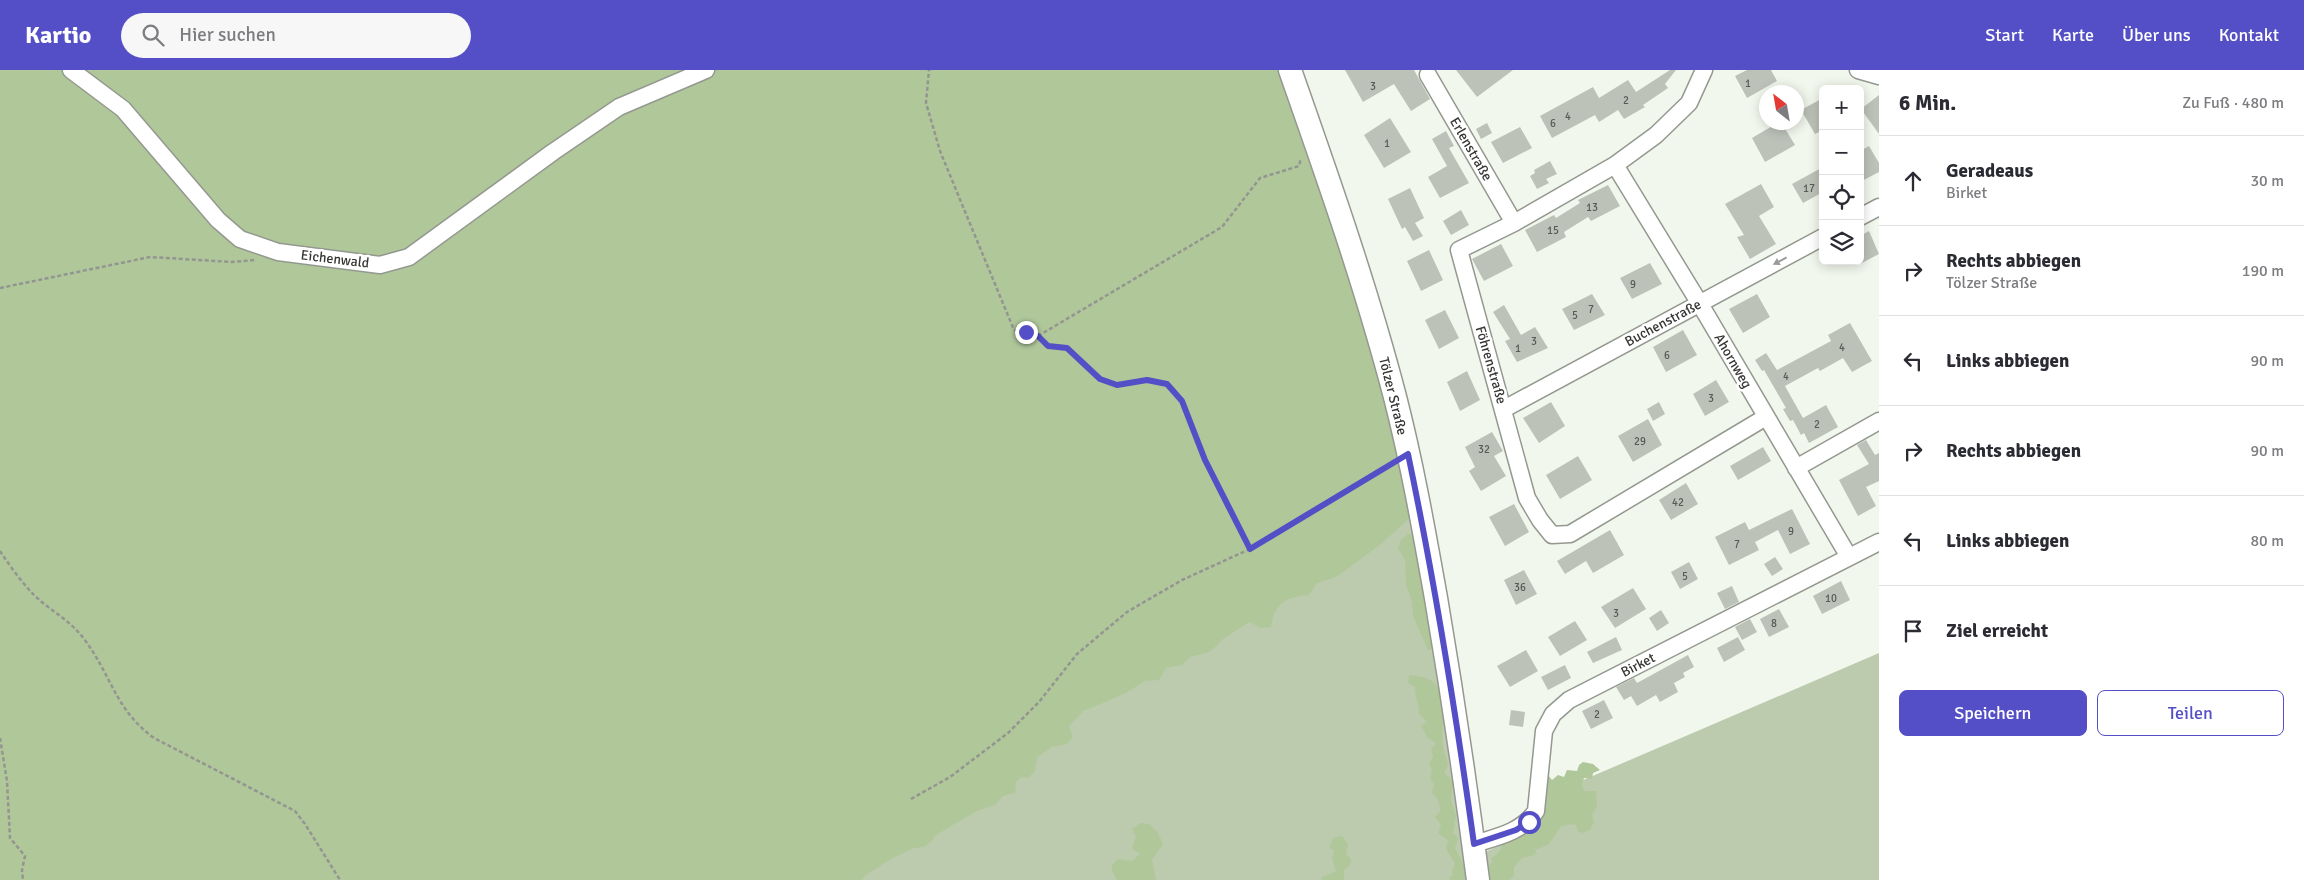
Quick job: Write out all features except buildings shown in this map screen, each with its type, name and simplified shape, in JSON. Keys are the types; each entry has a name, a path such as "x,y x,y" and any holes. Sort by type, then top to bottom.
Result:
{"main road":[{"name":"Tölzer Straße","path":"1290,70 1364,289 1395,398 1408,454 1430,563 1455,707 1478,880"}],"street":[{"name":"Eichenwald","path":"71,70 123,109 218,220 240,239 278,252 380,265 409,257 552,152 619,107 706,70"},
{"name":"Föhrenstraße","path":"1704,70 1689,103 1656,135 1616,165 1514,224 1459,250 1527,498 1540,520 1552,535 1570,534 1766,417"},
{"path":"1858,70 1879,76"},
{"name":"Erlenstraße","path":"1428,75 1514,224"},
{"name":"Ahornweg","path":"1616,165 1849,557"},
{"path":"1864,215 1879,207"},
{"name":"Buchenstraße","path":"1504,409 1819,240"},
{"path":"1796,468 1879,421"},
{"name":"Birket","path":"1474,844 1516,830 1529,822 1536,812 1544,731 1553,714 1569,700 1879,542"}],"path":[{"path":"929,70 926,103 940,151 1014,330 1038,336 1048,346 1067,348 1100,379 1117,385 1147,380 1167,384 1182,401 1205,460 1250,549"},
{"path":"1038,336 1222,227 1260,178 1299,166 1304,143 1313,137"},
{"path":"0,288 150,257 232,262 256,260 278,252"},
{"path":"911,799 950,777 1008,733 1039,702 1077,654 1128,612 1182,580 1250,549 1408,454"},
{"path":"0,551 35,596 69,623 84,639 115,693 137,726 154,738 295,811 340,880"},
{"path":"0,738 6,781 10,838 25,856 22,880"}],"green space":[{"path":"0,70 1280,70 1330,205 1398,442 1412,516 1380,545 1336,577 1317,583 1309,595 1294,597 1282,603 1275,612 1271,627 1261,628 1249,622 1223,639 1210,652 1190,657 1182,665 1166,668 1159,680 1145,681 1126,693 1084,711 1069,726 1073,737 1067,744 1052,747 1037,757 1035,771 1028,778 1021,777 1016,782 1015,793 1003,796 995,805 979,810 949,827 935,836 924,847 914,848 893,858 861,880 0,880"},
{"path":"1412,516 1480,854 1520,837 1567,787 1879,653 1879,880 847,880 1084,711"},
{"path":"1408,534 1416,535 1437,647 1428,650 1413,616 1412,601 1406,585 1405,560 1398,548 1401,540"},
{"path":"1409,675 1431,681 1437,686 1441,694 1443,743 1448,764 1444,772 1453,782 1451,800 1456,817 1453,833 1458,838 1455,848 1464,865 1466,880 1450,880 1449,878 1453,875 1452,870 1455,864 1446,849 1448,840 1438,833 1441,825 1435,817 1440,811 1440,806 1432,793 1434,784 1430,779 1432,770 1429,764 1433,756 1431,749 1436,743 1428,738 1421,726 1427,722 1419,714 1415,687 1408,683"},
{"path":"1583,762 1593,764 1600,770 1593,773 1592,779 1584,778 1582,785 1585,791 1596,791 1597,806 1592,814 1594,822 1590,830 1582,833 1578,831 1575,824 1561,826 1549,844 1536,850 1535,855 1522,858 1514,867 1514,876 1509,880 1490,880 1486,873 1489,865 1493,862 1491,859 1500,851 1503,841 1517,832 1543,780 1549,776 1552,780 1558,775 1564,777 1567,770 1577,771 1579,765"},
{"path":"1141,823 1149,824 1158,833 1163,844 1152,860 1156,880 1117,880 1112,871 1112,865 1118,859 1132,861 1140,854 1132,848 1136,837 1132,829"},
{"path":"1342,836 1348,844 1346,854 1351,859 1350,865 1344,870 1344,880 1321,880 1322,877 1336,871 1332,858 1334,851 1329,848 1333,838"}],"route":[{"path":"1026,332 1038,336 1048,346 1067,348 1100,379 1117,385 1147,380 1167,384 1182,401 1205,460 1250,549 1408,454 1430,563 1455,707 1474,844 1516,830 1529,822"}]}
